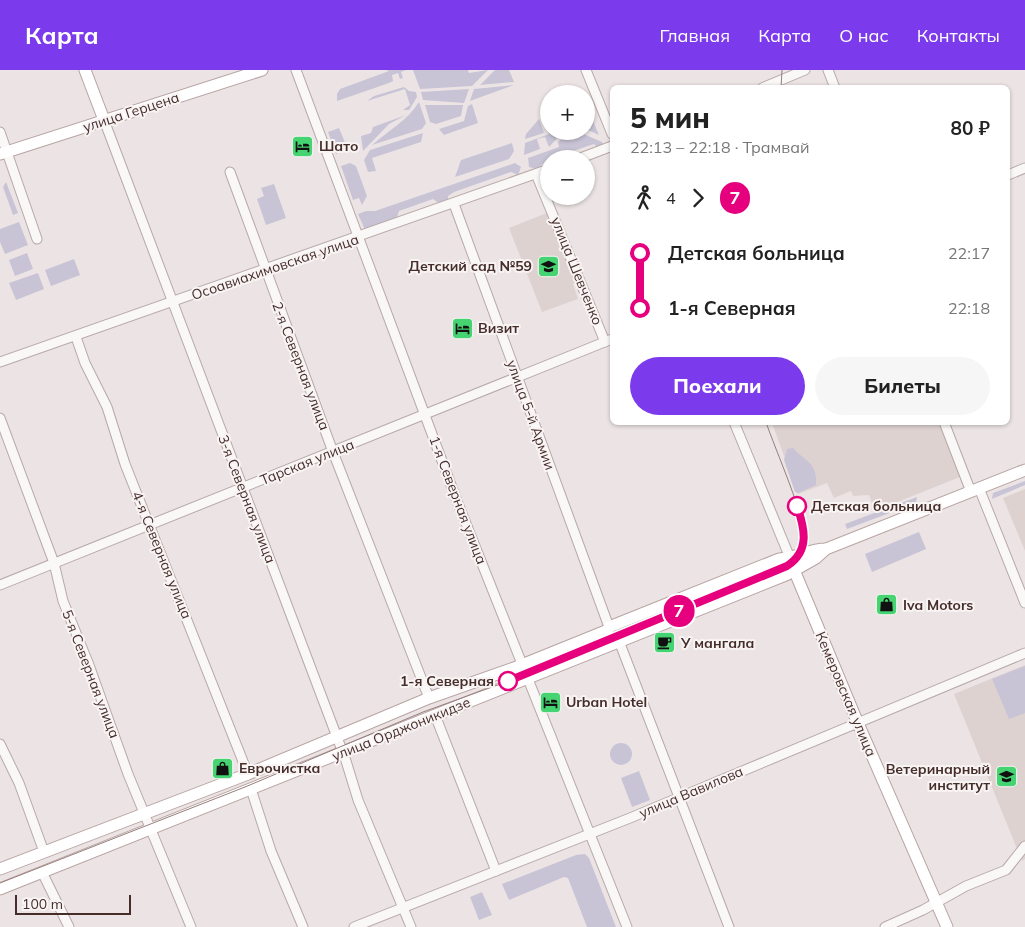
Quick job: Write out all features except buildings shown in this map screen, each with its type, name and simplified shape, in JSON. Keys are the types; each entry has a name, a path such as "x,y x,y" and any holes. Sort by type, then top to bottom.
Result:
{"main road":[{"name":"3-я Северная улица","path":"85,70 104,120"},
{"name":"улица Герцена","path":"4,152 262,70"},
{"name":"улица Орджоникидзе","path":"0,869 248,774 429,698 523,664 779,559 790,558 813,550 826,549 1025,470"},
{"name":"улица Орджоникидзе","path":"0,889 619,642 794,570 819,556 826,549"},
{"name":"Кемеровская улица","path":"790,558 857,721 947,927"}],"street":[{"name":"1-я Северная улица","path":"296,70 457,501 627,927"},
{"path":"586,70 610,129"},
{"path":"769,85 804,70"},
{"path":"828,70 834,85"},
{"name":"3-я Северная улица","path":"104,120 337,738 358,800 411,927"},
{"path":"0,132 4,152 37,239"},
{"path":"595,152 610,147"},
{"path":"1010,174 1025,168"},
{"name":"2-я Северная улица","path":"230,172 265,270 429,698"},
{"name":"Осоавиахимовская улица","path":"0,362 76,337 540,172"},
{"name":"улица Шевченко","path":"536,174 609,340"},
{"name":"улица 5-й Армии","path":"454,204 610,627"},
{"name":"4-я Северная улица","path":"76,337 85,363 107,407 125,464 248,774"},
{"name":"Тарская улица","path":"0,585 609,340"},
{"name":"5-я Северная улица","path":"0,418 54,564 63,601 90,665 144,814 192,927"},
{"path":"735,425 790,558"},
{"path":"945,425 1025,603"},
{"path":"619,642 729,927"},
{"name":"улица Вавилова","path":"354,927 679,798 857,721 1025,653"},
{"path":"435,715 496,870"},
{"path":"0,744 19,782 44,852"},
{"path":"251,789 271,851 303,927"},
{"path":"885,927 936,903 966,886 1006,870 1025,846"},
{"path":"42,872 68,927"}],"shaded area":[{"path":"386,70 406,70 401,72 403,78 400,79 398,73 392,75 393,81 389,83 337,101 337,94 340,89 389,71"},
{"path":"413,70 468,70 469,73 488,70 472,86 420,89"},
{"path":"495,70 509,70 514,82 480,85"},
{"path":"514,85 470,101 474,89"},
{"path":"404,87 409,91 416,92 417,97 409,110 403,110 410,105 405,89 367,101 374,96"},
{"path":"469,89 464,103 423,100 421,92"},
{"path":"419,102 426,123 422,129 372,145 403,120"},
{"path":"472,104 478,123 444,135 439,129 464,121 468,106"},
{"path":"425,105 463,105 461,116 436,124 430,122"},
{"path":"406,115 389,124 363,151 361,136 371,133 373,127"},
{"path":"539,119 540,134 525,139 526,134"},
{"path":"339,128 346,145 344,150 336,154 328,132"},
{"path":"423,133 421,142 372,158 376,171 368,172 364,160 370,150"},
{"path":"540,137 537,139 540,149 524,155 525,143"},
{"path":"595,139 602,142 604,146 598,148 594,144 576,150 551,150 559,147 558,142 560,140"},
{"path":"546,140 556,140 549,147"},
{"path":"512,143 514,151 509,159 455,177 461,160"},
{"path":"540,154 540,166 536,169 529,167 528,158"},
{"path":"350,163 356,166 367,196 362,205 359,198 353,200 341,166"},
{"path":"515,163 521,167 518,175 511,172 454,192 448,196 448,200 440,204 433,199 399,211 396,221 365,230 358,214 366,211 375,211"},
{"path":"6,182 18,213 13,215 3,187"},
{"path":"274,184 286,218 266,225 257,199 264,196 261,188"},
{"name":"Детский сад №59","path":"549,212 578,281 573,284 578,299 542,312 509,228"},
{"path":"19,222 28,245 5,254 0,242 0,229"},
{"path":"27,253 33,269 15,276 9,260"},
{"path":"74,259 80,275 51,286 45,270"},
{"path":"38,273 44,289 16,300 9,283"},
{"path":"773,425 940,425 960,477 875,511 869,495 853,496 851,491 834,498 827,483 798,494"},
{"path":"793,448 813,467 816,477 816,485 798,493 795,492 784,460 787,449"},
{"path":"1025,481 1025,485 992,499 993,493"},
{"path":"1025,489 1025,551 1003,498"},
{"path":"917,497 916,503 847,529 845,524"},
{"path":"919,532 926,549 872,572 865,554"},
{"name":"Ветеринарный институт","path":"1025,665 1025,859 1022,861 954,694"},
{"path":"1025,666 1025,713 1009,719 992,679"},
{"path":"621,743 629,746 632,754 629,762 621,765 613,762 610,754 613,746"},
{"path":"639,771 650,800 632,807 621,778"},
{"path":"585,854 589,858 616,927 587,927 568,878 564,877 509,900 502,884 576,855"},
{"path":"482,892 492,915 479,920 470,897"}],"tram line":[{"path":"781,85 782,70"},
{"path":"0,883 245,787 423,712 517,678 787,566 803,549 805,542 804,532 796,501 767,425"},
{"name":"7","path":"508,681 746,585 792,563 803,549 805,536 797,506"}],"place":[{"name":"Шато","path":"303,146"},
{"name":"Детский сад №59","path":"548,266"},
{"name":"Визит","path":"462,328"},
{"name":"Детская больница","path":"797,506"},
{"name":"Iva Motors","path":"887,605"},
{"name":"У мангала","path":"665,643"},
{"name":"1-я Северная","path":"508,681"},
{"name":"Urban Hotel","path":"550,702"},
{"name":"Еврочистка","path":"223,768"},
{"name":"Ветеринарный институт","path":"1006,777"}]}
